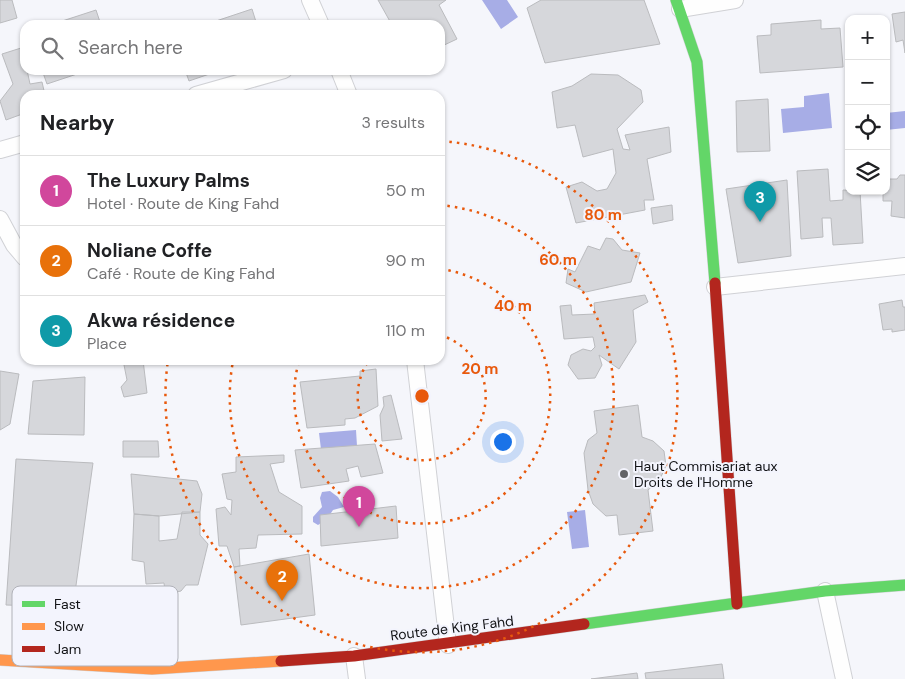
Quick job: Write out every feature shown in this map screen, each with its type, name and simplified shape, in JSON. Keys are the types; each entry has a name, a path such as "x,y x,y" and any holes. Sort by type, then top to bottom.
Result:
{"street":[{"path":"310,0 319,20"},
{"path":"735,0 678,4 697,62 738,604"},
{"path":"214,90 266,75"},
{"path":"341,75 347,90"},
{"path":"0,150 20,144"},
{"path":"0,219 20,252"},
{"path":"715,287 905,266"},
{"path":"416,365 448,645"},
{"name":"Route de King Fahd","path":"66,666 153,674 354,656 448,645 826,591 905,585"},
{"path":"826,591 844,679"},
{"path":"354,656 356,679"}],"water":[{"path":"482,0 507,0 518,17 501,29"},
{"path":"829,93 832,128 783,133 781,109 804,107 804,96"},
{"path":"905,111 905,128 890,130 890,113"},
{"path":"356,430 357,446 321,449 319,433"},
{"path":"330,491 338,497 344,507 333,510 327,519 318,525 313,522 313,517 322,507 320,498 322,492"},
{"path":"585,510 589,547 572,549 567,512"}],"building":[{"path":"0,0 12,0 17,18 0,23"},
{"path":"378,0 446,0 439,5 457,39 445,45 445,20 389,20"},
{"path":"541,0 644,0 660,44 545,63 527,8"},
{"path":"252,9 255,20 219,20"},
{"path":"96,10 99,20 65,20"},
{"path":"905,12 905,53 903,40 896,42 892,14"},
{"path":"821,20 821,29 840,28 843,67 760,73 757,36 771,35 771,24"},
{"path":"20,48 20,75 28,75 30,84 42,82 44,90 20,90 20,115 6,120 0,101 13,84 2,54"},
{"path":"591,74 618,75 641,90 643,102 617,129 623,149 630,150 625,135 669,127 671,152 647,159 654,200 644,200 645,210 576,223 566,187 582,182 597,191 607,189 616,173 613,149 583,157 575,125 557,128 552,92 572,86"},
{"path":"44,75 74,75 47,84"},
{"path":"187,75 206,75 189,81"},
{"path":"768,99 770,151 737,152 736,101"},
{"path":"828,169 830,201 843,200 843,190 845,190 845,195 860,195 863,243 833,245 831,218 822,218 823,237 801,239 797,171"},
{"path":"900,175 905,175 905,218 891,216 892,201 883,201 883,195 890,195 890,179 897,179"},
{"path":"787,180 791,256 738,263 726,189"},
{"path":"672,205 673,220 653,224 651,208"},
{"path":"606,238 613,239 622,250 640,253 631,282 586,292 566,283 568,269 575,272 588,246 600,250"},
{"path":"645,295 648,302 633,310 636,342 619,369 599,355 602,365 595,378 578,379 568,365 571,355 583,349 591,351 595,347 593,337 564,339 560,306 571,305 572,315 595,314 594,303"},
{"path":"902,300 903,307 905,307 905,330 892,332 892,329 883,330 879,304"},
{"path":"124,365 144,365 147,393 124,397 121,387 127,380"},
{"path":"376,369 378,406 355,418 345,419 345,425 307,428 300,382 360,376 360,371"},
{"path":"0,371 19,374 10,424 0,430"},
{"path":"85,377 84,435 28,434 33,381"},
{"path":"391,395 402,439 382,441 380,415 384,406 383,397"},
{"name":"Haut Commisariat aux Droits de l'Homme","path":"638,405 642,437 653,441 664,451 666,466 659,481 648,490 653,531 619,535 617,515 606,516 593,504 588,490 584,453 588,440 597,433 594,411"},
{"path":"123,441 158,441 159,457 123,457"},
{"path":"375,444 383,473 361,477 358,466 346,469 349,481 301,488 295,450"},
{"path":"284,455 284,462 270,464 279,492 302,506 302,534 258,535 256,548 239,549 240,566 234,567 227,546 219,546 216,509 225,507 231,515 232,500 227,499 222,474 236,472 236,457"},
{"path":"16,459 93,463 76,586 12,586 12,605 6,605"},
{"path":"131,474 197,481 202,494 200,512 159,516 134,514"},
{"path":"396,506 398,538 321,546 320,515"},
{"path":"182,512 200,512 200,535 208,544 198,585 186,585 178,592 178,586 164,586 164,583 146,584 144,562 132,560 134,514 159,516 159,541 177,539"},
{"path":"309,554 315,615 241,625 234,567"},
{"path":"722,664 724,679 646,679 645,673"},
{"path":"637,673 638,679 591,679"}],"traffic: fast":[{"path":"676,0 697,62 715,283"},
{"path":"584,624 825,591 905,585"}],"traffic: slow":[{"path":"0,660 12,661"},
{"path":"101,666 152,669 281,661"}],"traffic: jam":[{"path":"715,283 737,604"},
{"path":"281,661 354,656 584,624"}],"place":[{"name":"Akwa résidence","path":"760,222"},
{"name":"Haut Commisariat aux Droits de l'Homme","path":"624,474"},
{"name":"The Luxury Palms","path":"359,527"},
{"name":"Noliane Coffe","path":"282,601"}]}
